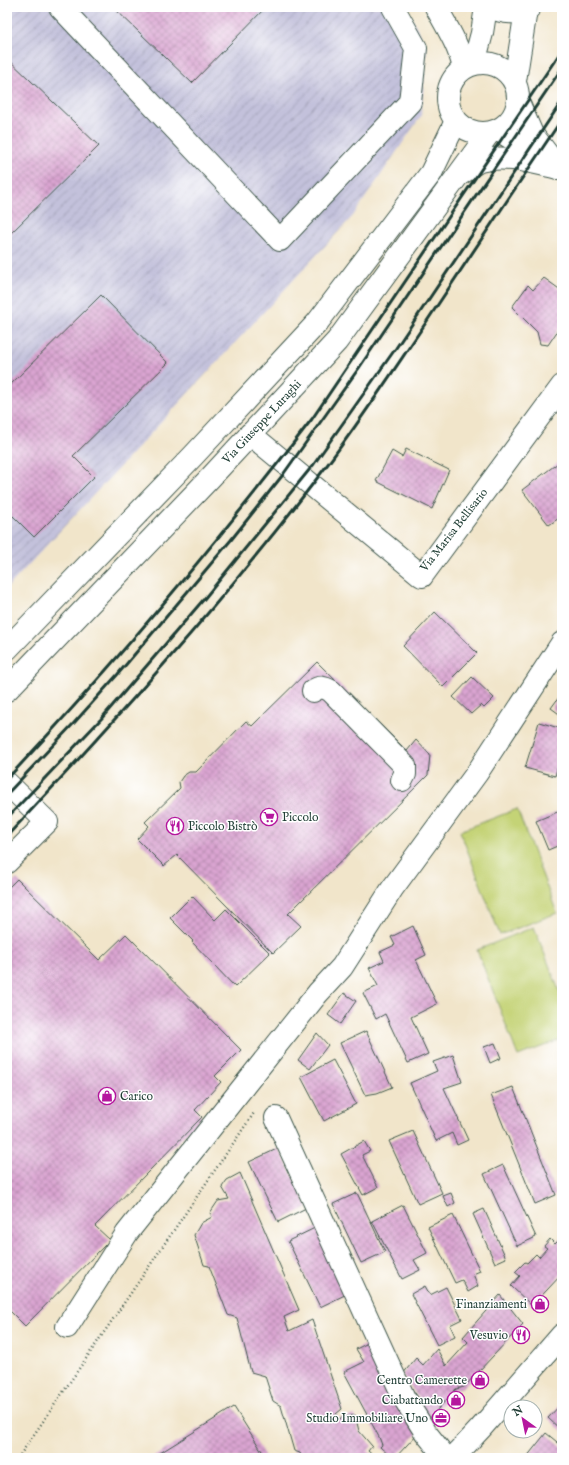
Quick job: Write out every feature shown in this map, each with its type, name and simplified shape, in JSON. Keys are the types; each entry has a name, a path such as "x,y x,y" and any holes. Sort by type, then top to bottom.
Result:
{"street":[{"path":"60,7 280,240 410,102 416,48 393,7"},
{"path":"436,7 454,39 461,56 469,66"},
{"path":"469,66 482,33 486,7"},
{"path":"490,7 499,11 512,12 528,8 515,81"},
{"path":"486,62 497,65 507,71 515,81 519,92 519,104 515,115 508,124 494,131 475,133 456,121 450,110 448,99 449,87 455,76 469,66 486,62"},
{"path":"519,104 532,134 560,169"},
{"path":"7,649 193,456 317,323 431,173 456,121"},
{"path":"494,131 560,169"},
{"name":"Via Giuseppe Luraghi","path":"7,690 210,478 337,342 457,176 494,131"},
{"path":"457,176 480,161 496,159 515,159 560,169"},
{"name":"Via Marisa Bellisario","path":"250,434 422,576 562,386"},
{"path":"67,1327 128,1233 318,993 342,967 392,889 477,773 562,643"},
{"path":"313,691 319,687 325,687 405,766 406,774 402,780"},
{"path":"7,783 47,822 7,862"},
{"path":"276,1118 404,1398 426,1433 446,1458"},
{"path":"453,1458 562,1335"}],"path":[{"path":"18,1458 258,1107"}],"shaded area":[{"path":"7,7 406,7 427,47 421,116 353,216 7,588"}],"green space":[{"path":"517,809 557,913 500,935 460,831"},
{"path":"534,927 562,998 562,1039 518,1056 477,950"}],"building":[{"path":"113,7 266,7 192,83"},
{"path":"7,58 99,146 7,237"},
{"path":"544,278 562,291 562,324 548,345 540,344 537,332 512,307 528,285 533,290"},
{"path":"101,295 168,363 73,456 94,477 34,537 13,516 7,522 7,388"},
{"path":"406,449 449,470 432,509 376,481 392,451 402,457"},
{"path":"562,460 562,516 549,525 522,490"},
{"path":"435,612 477,653 443,687 403,646"},
{"path":"317,662 407,751 416,740 430,755 428,775 288,914 301,926 273,953 177,855 164,866 137,839 149,826 145,822 180,788 179,782 183,776 189,772 196,772 246,721 252,726"},
{"path":"472,677 494,698 484,708 481,705 471,714 453,697"},
{"path":"562,693 562,716 551,708"},
{"path":"539,722 562,729 562,752 555,776 525,768"},
{"path":"562,810 562,844 548,850 536,821"},
{"name":"Carico","path":"17,879 99,960 126,934 241,1050 215,1076 221,1082 195,1110 202,1117 95,1226 110,1240 25,1326 7,1308 7,889"},
{"path":"192,896 215,920 226,909 270,953 235,987 170,918"},
{"path":"413,926 426,955 416,960 437,1004 411,1017 428,1054 408,1063 385,1014 376,1019 363,993 378,986 369,968 384,961 380,952 395,945 391,937"},
{"path":"344,993 356,1001 340,1024 328,1015"},
{"path":"366,1031 392,1087 377,1093 365,1095 340,1043"},
{"path":"317,1033 328,1045 310,1069 298,1060"},
{"path":"495,1043 501,1058 490,1063 484,1047"},
{"path":"453,1055 462,1082 444,1088 468,1140 457,1145 452,1133 436,1141 410,1083 437,1071 433,1062"},
{"path":"333,1060 356,1104 324,1121 301,1077"},
{"path":"513,1087 556,1195 535,1204 491,1095"},
{"path":"413,1131 442,1193 418,1204 389,1141"},
{"path":"364,1141 370,1151 362,1155 378,1187 363,1195 341,1154"},
{"path":"279,1148 308,1207 278,1222 249,1162"},
{"path":"503,1165 536,1237 517,1246 484,1174"},
{"path":"240,1173 299,1310 284,1317 289,1331 312,1320 342,1409 336,1414 337,1419 355,1415 359,1431 372,1446 368,1451 376,1458 302,1458 300,1453 294,1451 281,1406 273,1401 265,1376 251,1372 237,1318 228,1315 209,1266 204,1265 194,1235 201,1223 212,1217 210,1213 218,1201 229,1199 222,1187 227,1180"},
{"path":"357,1193 385,1252 361,1263 333,1204"},
{"path":"451,1193 455,1203 448,1207 443,1196"},
{"path":"403,1205 427,1253 414,1260 420,1270 402,1279 372,1221"},
{"path":"484,1209 506,1258 495,1263 473,1214"},
{"path":"453,1215 480,1271 473,1274 478,1286 468,1292 462,1280 455,1283 428,1227"},
{"path":"319,1226 351,1292 320,1307 288,1241"},
{"path":"562,1237 562,1266 559,1269 562,1271 562,1274 532,1306 511,1286 520,1276 515,1272 536,1254 539,1257 547,1248 544,1246 550,1239 555,1244"},
{"path":"425,1286 430,1295 446,1287 462,1319 450,1325 455,1336 437,1345 411,1294"},
{"path":"500,1295 523,1324 464,1387 456,1389 427,1421 415,1405 420,1400 402,1375 416,1358 423,1365 437,1349 446,1366 468,1342 463,1337"},
{"path":"370,1342 418,1433 395,1458 392,1458 380,1447 382,1445 379,1437 344,1372 364,1362 356,1349"},
{"path":"562,1403 562,1431 548,1418"},
{"path":"234,1407 265,1456 261,1458 152,1458"},
{"path":"546,1433 562,1446 562,1458 526,1458 541,1439 543,1439"}],"railway":[{"path":"7,779 126,648 202,558 312,419 562,50"},
{"path":"7,794 118,674 231,540 282,476 359,368 562,68"},
{"path":"7,818 101,719 204,599 314,464 396,348 562,101"},
{"path":"7,836 166,662 242,573 315,481 371,404 562,119"}],"place":[{"name":"Piccolo","path":"269,817"},
{"name":"Piccolo Bistrò","path":"175,826"},
{"name":"Carico","path":"107,1096"},
{"name":"Finanziamenti","path":"540,1304"},
{"name":"Vesuvio","path":"521,1335"},
{"name":"Centro Camerette","path":"480,1380"},
{"name":"Ciabattando","path":"456,1400"},
{"name":"Studio Immobiliare Uno","path":"441,1418"}]}
